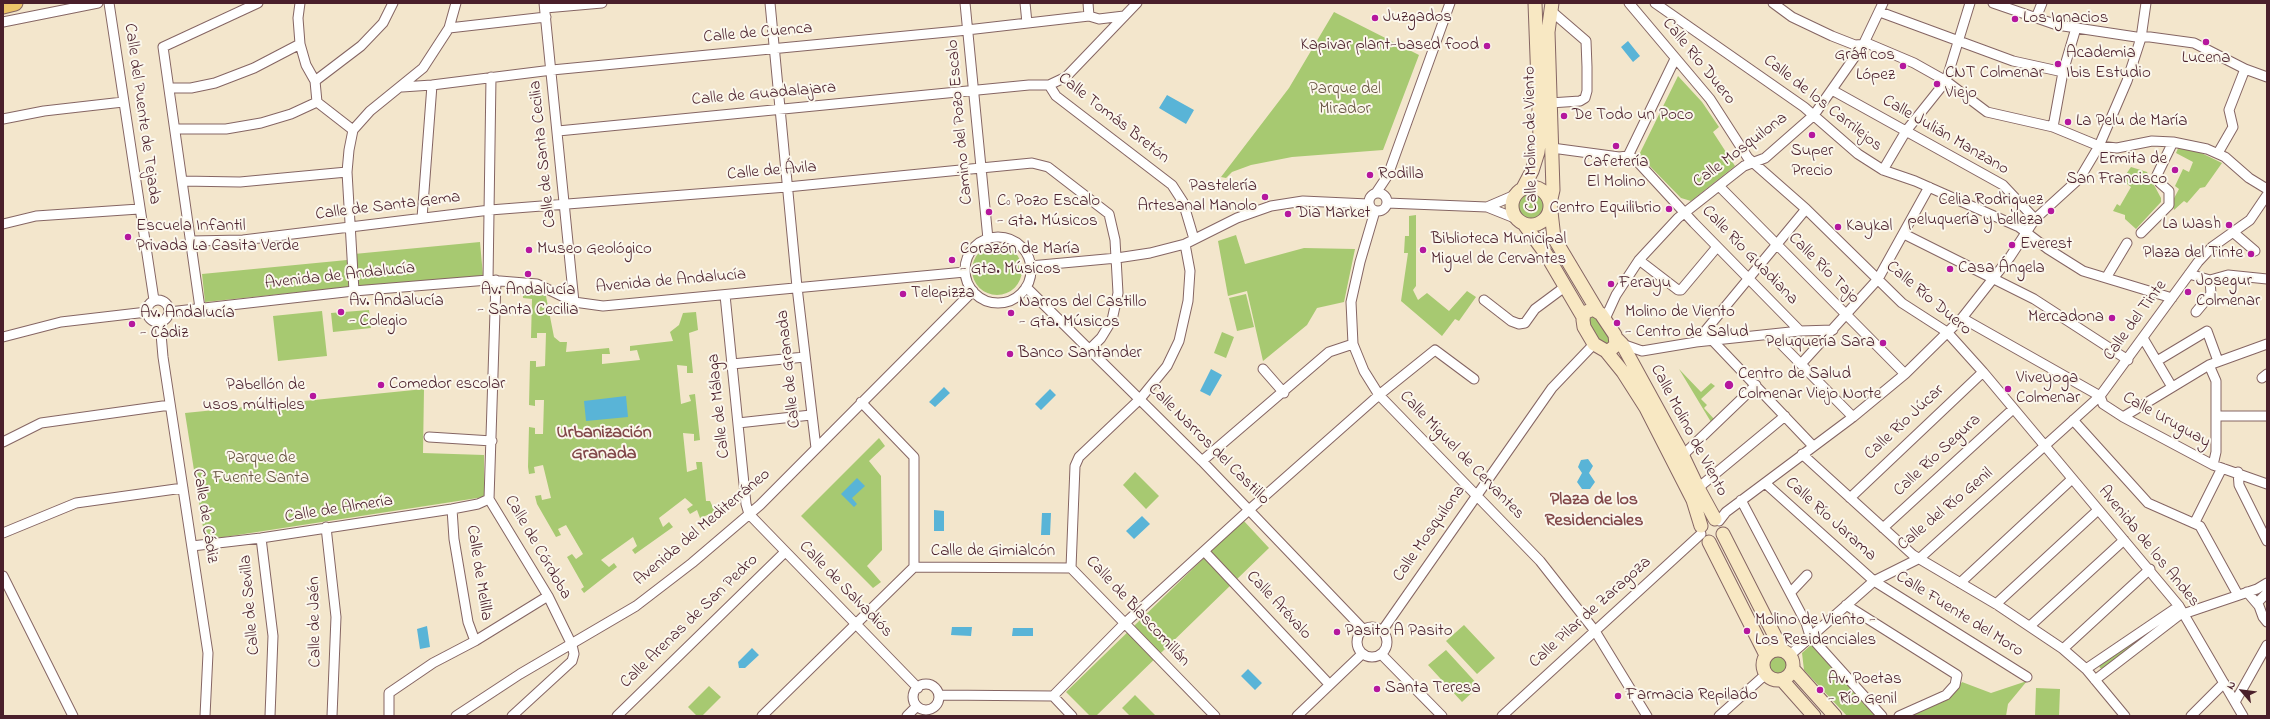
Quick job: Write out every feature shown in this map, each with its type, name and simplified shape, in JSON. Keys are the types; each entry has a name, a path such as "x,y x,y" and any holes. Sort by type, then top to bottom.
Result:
{"main road":[{"path":"3,6 15,3"},
{"name":"Calle Molino de Viento","path":"1519,192 1532,171 1538,152 1540,137 1535,3"},
{"name":"Calle Molino de Viento","path":"1551,6 1548,32 1553,190 1550,203 1554,238 1601,315 1619,341 1682,455 1698,488 1717,520"},
{"path":"1538,188 1546,194 1550,203 1548,214 1541,223 1530,225 1521,222 1512,205 1519,192 1538,188"},
{"name":"Calle Molino de Viento","path":"1521,222 1566,286 1583,317 1584,327 1594,344"},
{"path":"1583,317 1587,311 1601,315"},
{"path":"1594,344 1606,351 1613,349 1619,341"},
{"name":"Calle Molino de Viento","path":"1606,351 1623,372 1646,408 1692,500 1704,534 1766,655"},
{"path":"1723,534 1716,541 1704,534 1708,519 1717,520 1723,527 1723,534 1786,652 1794,662 1793,669 1788,677 1782,680 1773,679 1766,674 1763,662 1766,655 1775,649 1786,652"},
{"path":"1793,669 1835,716"},
{"path":"1782,680 1814,716"}],"street":[{"path":"3,22 98,3"},
{"name":"Calle del Puente de Tejada","path":"109,3 154,300"},
{"path":"200,308 176,129 163,47 258,3"},
{"path":"300,3 298,18 300,44 306,65 315,81 317,102 353,130"},
{"path":"315,81 361,46 383,23 393,3"},
{"path":"354,291 349,228 347,172 348,150 353,130 370,111 422,68 449,28 456,3"},
{"path":"449,28 545,10 602,3"},
{"name":"Calle de Granada","path":"770,3 797,287 816,448"},
{"name":"Camino del Pozo Escalo","path":"965,3 988,239"},
{"path":"1025,3 1027,23"},
{"path":"1088,3 1089,16 1099,19 1124,16"},
{"path":"1050,85 1066,77 1137,3"},
{"path":"1368,204 1369,199 1376,193 1388,175 1450,3"},
{"name":"Calle Río Duero","path":"1629,3 1710,99 1744,152 1806,209 1902,303 1946,332 1983,372 2044,446"},
{"name":"Calle de los Carrilejos","path":"1655,3 1814,115 1858,154 1883,170 1929,187 2025,231 2068,263 2083,271 2172,298"},
{"path":"1774,3 1792,17 1811,27 1855,45 1869,44 1914,63 1946,81 1987,112 2053,127 2099,146 2118,148 2152,141 2173,142 2207,148 2218,153 2249,178 2267,189"},
{"path":"1883,170 1906,131 1946,81 1970,3"},
{"path":"1993,3 2057,25 2141,38 2150,37 2194,43 2245,69 2267,77"},
{"path":"2036,18 2042,3"},
{"path":"1717,520 1741,500 1853,417 1905,374 1946,332 1962,318 1993,278 2035,219 2080,178 2099,146 2128,80 2141,38 2146,3"},
{"path":"1550,103 1580,101 1585,98 1587,92 1586,40 1551,6"},
{"path":"1881,7 1959,41 2013,60 2063,72"},
{"name":"Calle Mosquilona","path":"1601,315 1639,260 1678,218 1744,166 1765,158 1814,115 1863,45 1881,7"},
{"name":"Calle de Santa Cecilia","path":"545,10 566,204 574,302"},
{"name":"Calle de Cuenca","path":"402,86 432,85 552,70 968,30 1089,16"},
{"path":"1099,19 1105,35"},
{"path":"2053,127 2063,72 2076,28"},
{"path":"170,88 191,88 215,83 254,68 300,44"},
{"path":"1552,148 1619,157 1628,156 1675,59"},
{"path":"2218,153 2234,127 2229,110 2245,69"},
{"name":"Calle de Córdoba","path":"491,77 490,210 492,280 492,441 489,499 548,596 572,645"},
{"path":"422,218 432,85"},
{"name":"Calle Tomás Bretón","path":"974,92 1029,85 1050,85 1056,96 1172,185 1183,202 1194,239"},
{"name":"Calle Julián Manzano","path":"1832,90 2003,185 2035,219"},
{"name":"Calle de Guadalajara","path":"558,131 974,92"},
{"path":"3,119 44,111 123,102"},
{"path":"176,129 226,129 261,123 291,114 317,102"},
{"path":"2141,233 2169,205 2169,191 2160,183 2157,175 2173,142"},
{"name":"Calle Río Guadiana","path":"1628,156 1635,159 1717,247 1800,331"},
{"name":"Calle de Ávila","path":"566,204 787,187 1032,163 1048,167 1109,214 1117,258 1118,293 1112,320 1101,338 1090,349"},
{"path":"182,181 240,182 347,172"},
{"path":"1030,266 1117,258 1185,244 1236,218 1271,206 1303,201 1368,204 1375,211 1383,210 1387,202 1388,175"},
{"name":"Calle Río Tajo","path":"1719,186 1905,374"},
{"path":"1801,364 1878,280 1929,187"},
{"path":"1487,207 1519,192"},
{"path":"1376,193 1383,195 1387,202"},
{"name":"Calle del Tinte","path":"2044,446 2100,396 2128,360 2189,274 2212,247 2234,233 2250,220 2267,195"},
{"path":"1387,202 1487,207 1521,222"},
{"name":"Calle de Santa Gema","path":"191,241 243,240 490,210 566,204"},
{"path":"3,224 36,216 139,209"},
{"path":"1696,342 1806,209"},
{"name":"Calle Miguel de Cervantes","path":"1375,211 1352,290 1350,315 1353,344 1364,371 1379,395 1540,561 1595,631 1646,716"},
{"path":"2234,233 2254,251"},
{"path":"1904,234 2034,300 2128,360"},
{"path":"1000,237 1018,244 1026,254 1030,266 1026,287 1019,295 1010,300 998,303 982,298 973,291 967,282 965,272 969,255 977,245 988,239 1000,237"},
{"path":"2106,278 2128,243"},
{"name":"Calle de Blascomillán","path":"1185,244 1190,271 1188,301 1179,341 1167,366 1140,399 1090,445 1079,457 1075,466 1071,568 1214,716"},
{"path":"1639,260 1678,290 1681,290 1717,247"},
{"name":"Avenida de Andalucía","path":"169,312 354,291 492,280 537,284 574,302 604,306 965,272"},
{"path":"2189,274 2210,280 2228,275 2267,279"},
{"path":"2196,312 2211,294 2210,280"},
{"path":"1484,300 1511,321 1519,324 1525,323 1534,308 1566,286"},
{"name":"Calle Narros del Castillo","path":"1026,287 1250,509 1363,630"},
{"name":"Avenida del Mediterráneo","path":"456,716 520,674 572,645 636,606 692,563 749,514 973,291"},
{"name":"Calle de Málaga","path":"725,294 746,504 749,514"},
{"path":"154,300 164,304 169,312 167,319 160,322 152,319 147,312 147,306 154,300"},
{"path":"3,337 61,322 147,312"},
{"name":"Calle Uruguay","path":"1962,318 2100,396 2103,404 2123,417 2217,466 2238,472 2267,484"},
{"name":"Calle de Cádiz","path":"160,322 170,405 208,653 205,716"},
{"path":"1619,341 1642,351 1696,342 1800,331 1833,330"},
{"path":"2157,361 2207,331 2218,361"},
{"path":"1775,334 1782,345 1853,417"},
{"path":"2143,338 2172,387"},
{"path":"1714,341 1813,446"},
{"path":"1202,461 1284,393 1329,352 1353,344"},
{"name":"Calle Mosquilona","path":"1382,631 1552,388 1594,344"},
{"path":"2123,417 2209,365 2267,344"},
{"path":"939,695 1053,696 1124,624 1250,509 1379,395 1435,350 1474,379"},
{"path":"732,364 805,357"},
{"path":"2195,522 2217,466 2216,381 2209,365"},
{"path":"1263,368 1284,393"},
{"name":"Calle Río Júcar","path":"1850,498 1983,372"},
{"path":"1682,455 1756,386"},
{"name":"Calle de Gimialcón","path":"762,716 914,567 914,457 861,402"},
{"path":"3,442 41,423 170,405"},
{"name":"Calle Río Segura","path":"1883,528 2013,409"},
{"path":"738,423 811,415"},
{"path":"1698,488 1785,416"},
{"path":"2217,416 2267,416"},
{"path":"2073,420 2148,503 2195,522 2200,526 2238,595"},
{"path":"429,437 492,441"},
{"name":"Avenida de los Andes","path":"2044,446 2150,569 2181,611 2243,716"},
{"name":"Calle del Río Genil","path":"1786,652 1810,636 1874,581 1920,558 2044,446"},
{"path":"1802,454 1913,555 1996,604 2063,649 2086,669 2125,716"},
{"path":"2238,472 2239,485 2267,541"},
{"path":"1960,582 2072,479"},
{"name":"Calle Río Jarama","path":"1765,483 1874,581"},
{"path":"3,533 76,503 183,488"},
{"name":"Calle de Almería","path":"192,546 261,538 452,509 478,504 489,499"},
{"path":"1741,500 1791,592 1806,623 1810,636 1882,716"},
{"name":"Calle de Melilla","path":"452,509 454,539 468,622 475,641"},
{"path":"1996,604 2098,510"},
{"name":"Calle de Salvadiós","path":"749,514 918,688"},
{"name":"Calle de Jaén","path":"326,527 336,617 332,716"},
{"name":"Calle Pilar de Zaragoza","path":"1502,716 1704,534"},
{"name":"Calle de Sevilla","path":"261,538 273,636 270,716"},
{"path":"2030,626 2124,540"},
{"name":"Calle Arévalo","path":"1204,551 1329,684"},
{"name":"Calle Arenas de San Pedro","path":"616,716 785,552"},
{"name":"Calle de Gimialcón","path":"914,567 1071,568"},
{"path":"2063,649 2150,569"},
{"path":"1791,592 1807,575"},
{"path":"3,576 73,716"},
{"name":"Calle Fuente del Moro","path":"1874,581 2027,677"},
{"path":"2086,669 2181,611 2238,595 2267,583"},
{"path":"2247,592 2257,603 2267,622"},
{"path":"2257,603 2267,594"},
{"name":"Calle de Melilla","path":"389,716 389,693 433,663 475,641 548,596"},
{"path":"1846,605 1957,675 1955,685 1946,695 1899,716"},
{"path":"2095,680 2181,611"},
{"path":"1369,627 1382,631 1387,643 1381,654 1368,657 1362,654 1356,642 1358,635 1369,627"},
{"path":"512,716 572,661 574,654 572,645"},
{"path":"2235,702 2267,646"},
{"path":"1297,716 1362,654"},
{"path":"1381,654 1442,716"},
{"path":"1719,716 1766,674"},
{"path":"2191,716 2224,683"},
{"path":"930,685 934,687 939,695 939,700 933,708 924,710 917,706 913,697 918,688 930,685"},
{"path":"1053,696 1072,716"},
{"path":"907,716 917,706"}],"green space":[{"name":"Parque del Mirador","path":"1334,12 1419,55 1383,150 1292,157 1251,165 1232,172 1226,178 1221,177 1289,88"},
{"path":"1678,76 1702,102 1719,127 1713,132 1735,166 1691,201 1681,198 1639,155"},
{"path":"2179,146 2191,148 2222,163 2205,187 2200,188 2187,203 2184,201 2174,210 2172,202 2179,189 2175,186 2183,169 2189,172 2193,162 2176,153"},
{"path":"2131,167 2147,172 2161,198 2161,202 2136,229 2125,219 2125,215 2113,211 2117,204 2120,206 2131,187 2122,180"},
{"path":"1531,193 1540,197 1544,206 1540,215 1531,219 1522,215 1518,206 1522,197"},
{"path":"1416,215 1416,286 1413,290 1418,300 1427,293 1449,311 1467,291 1476,297 1459,321 1455,319 1442,336 1401,301 1408,253 1404,253 1405,236 1409,236 1409,216"},
{"path":"1236,235 1245,264 1304,248 1355,249 1344,302 1317,308 1307,325 1263,361 1247,291 1228,296 1218,241"},
{"path":"480,242 483,276 357,288 354,254"},
{"path":"992,245 1002,245 1015,252 1022,265 1022,275 1015,288 1002,295 992,295 983,291 976,284 972,275 972,265 976,256 983,249"},
{"path":"347,260 349,287 205,302 202,274"},
{"path":"529,288 541,291 546,296 554,337 560,342 567,342 566,352 609,348 610,354 602,354 602,364 640,360 637,350 630,351 630,346 673,341 670,332 679,325 683,313 696,312 698,330 689,333 693,373 687,373 687,366 677,365 681,404 691,401 689,395 695,394 700,440 694,441 694,434 683,433 687,472 697,469 696,462 702,462 706,501 710,501 715,512 700,518 697,510 690,514 687,509 693,505 685,498 659,518 663,527 669,522 673,527 635,554 632,550 637,546 633,537 601,560 609,567 614,563 617,567 584,593 581,589 584,587 567,557 572,554 576,559 583,554 566,525 558,529 561,535 556,537 537,504 535,496 541,495 542,500 551,498 543,465 534,467 535,473 529,474 529,427 535,428 535,434 543,434 544,400 535,400 535,406 529,405 530,361 536,361 536,367 545,366 546,333 537,333 537,338 531,338 532,299 523,298 523,292 525,289"},
{"path":"1246,294 1254,327 1237,331 1229,298"},
{"path":"369,310 371,328 333,332 331,313"},
{"path":"322,311 327,356 278,361 273,316"},
{"path":"1597,316 1611,341 1607,345 1601,343 1591,332 1589,320 1591,317"},
{"path":"1222,332 1234,337 1226,358 1214,353"},
{"path":"1679,369 1701,392 1711,383 1715,386 1701,399 1707,405 1704,408 1714,419 1711,422"},
{"name":"Parque de Fuente Santa","path":"424,389 423,453 484,455 484,497 205,540 185,413"},
{"path":"879,438 885,446 869,461 881,476 882,550 867,566 881,582 873,588 801,516"},
{"path":"1135,472 1159,496 1146,509 1123,485"},
{"path":"1243,520 1269,548 1096,716 1090,716 1066,692"},
{"path":"2172,616 2103,669 2100,668 2099,665"},
{"path":"1464,625 1495,658 1477,674 1446,641"},
{"path":"1812,644 1876,716 1847,716 1804,670 1802,653"},
{"path":"1446,650 1479,686 1462,702 1428,665"},
{"path":"1775,654 1783,654 1789,660 1789,668 1783,674 1775,674 1769,668 1769,660"},
{"path":"2027,681 2008,704 2006,716 1909,716 1948,698 1955,692 1962,682 1991,693"},
{"path":"709,686 721,697 702,716 697,716 688,707"},
{"path":"2036,688 2060,689 2059,716 2035,716"},
{"path":"1135,695 1156,716 1130,716 1122,708"}],"water":[{"path":"1628,41 1640,56 1633,62 1621,47"},
{"path":"1167,95 1194,110 1186,124 1159,108"},
{"path":"1211,369 1222,375 1210,396 1200,391"},
{"path":"944,387 950,393 935,407 929,402"},
{"path":"1050,389 1056,395 1041,410 1035,404"},
{"path":"626,396 628,417 586,421 584,401"},
{"path":"1588,459 1593,466 1589,473 1595,482 1590,489 1582,489 1577,482 1582,473 1578,467 1581,460"},
{"path":"857,478 865,486 852,498 857,504 854,507 841,494"},
{"path":"934,510 944,511 944,531 934,531"},
{"path":"1042,513 1051,513 1050,535 1041,535"},
{"path":"1142,516 1150,524 1134,539 1126,531"},
{"path":"427,626 430,647 420,649 417,629"},
{"path":"952,627 972,627 971,636 951,635"},
{"path":"1013,628 1033,628 1033,636 1012,636"},
{"path":"752,648 759,655 745,668 739,668 738,662"},
{"path":"1248,669 1262,683 1255,690 1241,676"}],"place":[{"name":"Juzgados","path":"1375,18"},
{"name":"Los Ignacios","path":"2015,19"},
{"name":"Lucena","path":"2206,42"},
{"name":"Kapivar plant-based food","path":"1487,46"},
{"name":"Academia Ibis Estudio","path":"2058,64"},
{"name":"Gráficos López","path":"1903,66"},
{"name":"CNT Colmenar Viejo","path":"1937,84"},
{"name":"De Todo un Poco","path":"1564,116"},
{"name":"La Pelu de María","path":"2068,122"},
{"name":"Super Precio","path":"1812,135"},
{"name":"Cafetería El Molino","path":"1616,146"},
{"name":"Ermita de San Francisco","path":"2175,170"},
{"name":"Rodilla","path":"1370,175"},
{"name":"Pastelería Artesanal Manolo","path":"1265,197"},
{"name":"Centro Equilibrio","path":"1669,209"},
{"name":"Celia Rodriguez peluquería y belleza","path":"2051,211"},
{"name":"Cº Pozo Escalo - Gta. Músicos","path":"989,212"},
{"name":"Dia Market","path":"1288,214"},
{"name":"La Wash","path":"2229,225"},
{"name":"Kaykal","path":"1838,227"},
{"name":"Escuela Infantil Privada La Casita Verde","path":"128,237"},
{"name":"Everest","path":"2012,245"},
{"name":"Museo Geológico","path":"529,250"},
{"name":"Biblioteca Municipal Miguel de Cervantes","path":"1423,250"},
{"name":"Plaza del Tinte","path":"2251,254"},
{"name":"Corazón de María - Gta. Músicos","path":"952,260"},
{"name":"Casa Ángela","path":"1950,269"},
{"name":"Av. Andalucía - Santa Cecilia","path":"528,274"},
{"name":"Ferayu","path":"1611,284"},
{"name":"Josegur Colmenar","path":"2188,292"},
{"name":"Telepizza","path":"903,294"},
{"name":"Av. Andalucía - Colegio","path":"341,312"},
{"name":"Narros del Castillo - Gta. Músicos","path":"1011,313"},
{"name":"Mercadona","path":"2112,318"},
{"name":"Molino de Viento - Centro de Salud","path":"1617,323"},
{"name":"Av. Andalucía - Cádiz","path":"132,324"},
{"name":"Peluquería Sara","path":"1883,343"},
{"name":"Banco Santander","path":"1010,354"},
{"name":"Comedor escolar","path":"381,385"},
{"name":"Centro de Salud Colmenar Viejo Norte","path":"1729,385"},
{"name":"Viveyoga Colmenar","path":"2008,389"},
{"name":"Pabellón de usos múltiples","path":"313,396"},
{"name":"Molino de Viento - Los Residenciales","path":"1747,631"},
{"name":"Pasito A Pasito","path":"1337,632"},
{"name":"Santa Teresa","path":"1377,689"},
{"name":"Av. Poetas - Río Genil","path":"1820,690"},
{"name":"Farmacia Repilado","path":"1618,696"}],"district":[{"name":"Urbanización Granada","path":"604,444"},
{"name":"Plaza de los Residenciales","path":"1594,511"}]}
